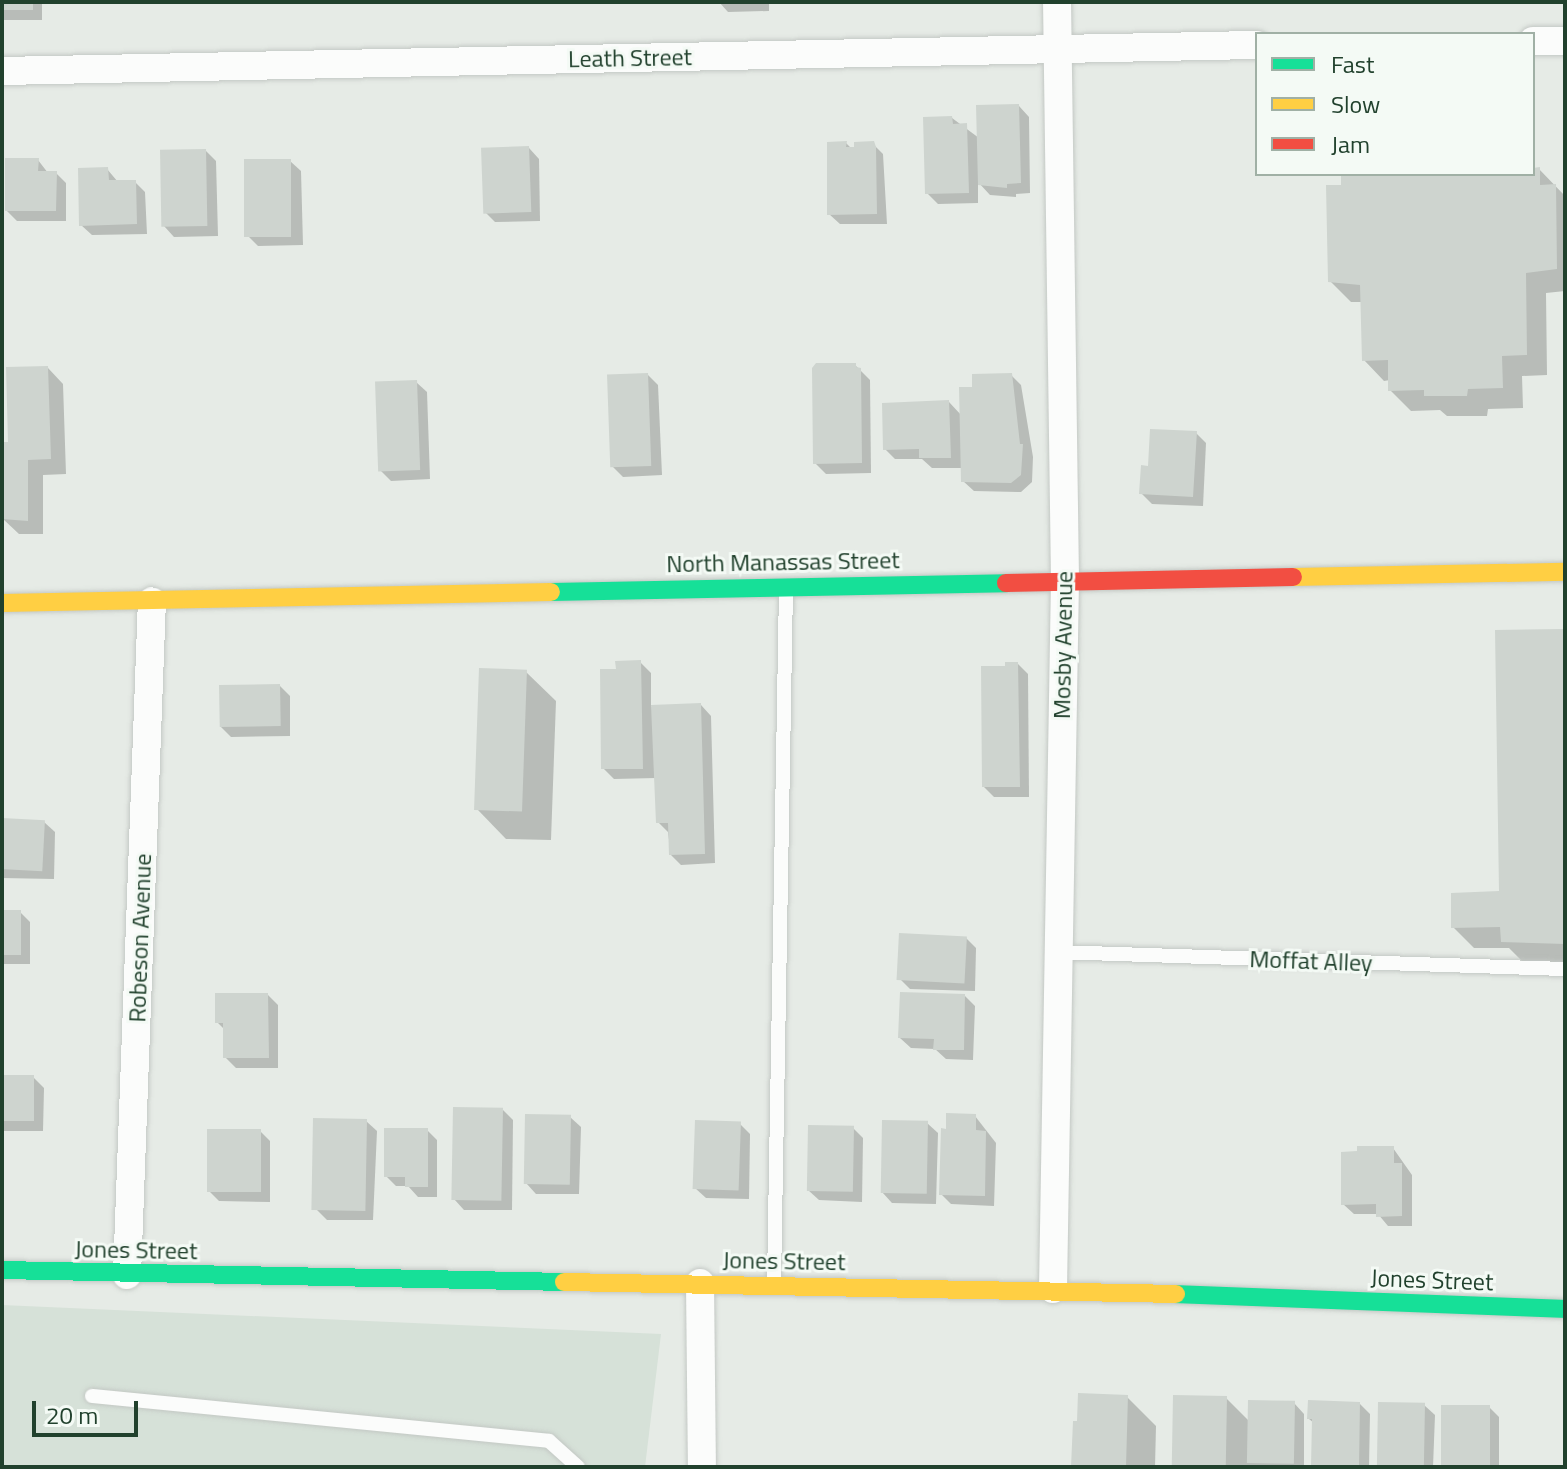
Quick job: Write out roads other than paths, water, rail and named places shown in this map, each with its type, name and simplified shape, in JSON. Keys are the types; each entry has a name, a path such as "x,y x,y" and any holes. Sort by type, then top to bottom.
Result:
{"street":[{"name":"Mosby Avenue","path":"1053,1289 1065,580 1057,2"},
{"path":"1535,41 1565,41"},
{"name":"Leath Street","path":"2,71 1255,45"},
{"name":"North Manassas Street","path":"2,603 1565,572"},
{"name":"Robeson Avenue","path":"127,1275 152,601"},
{"name":"Jones Street","path":"2,1270 127,1275 1053,1289 1565,1309"},
{"path":"700,1283 702,1467"}],"lane":[{"path":"774,1286 786,586"},
{"name":"Moffat Alley","path":"1057,952 1565,969"},
{"path":"92,1396 549,1441 578,1467"}]}
